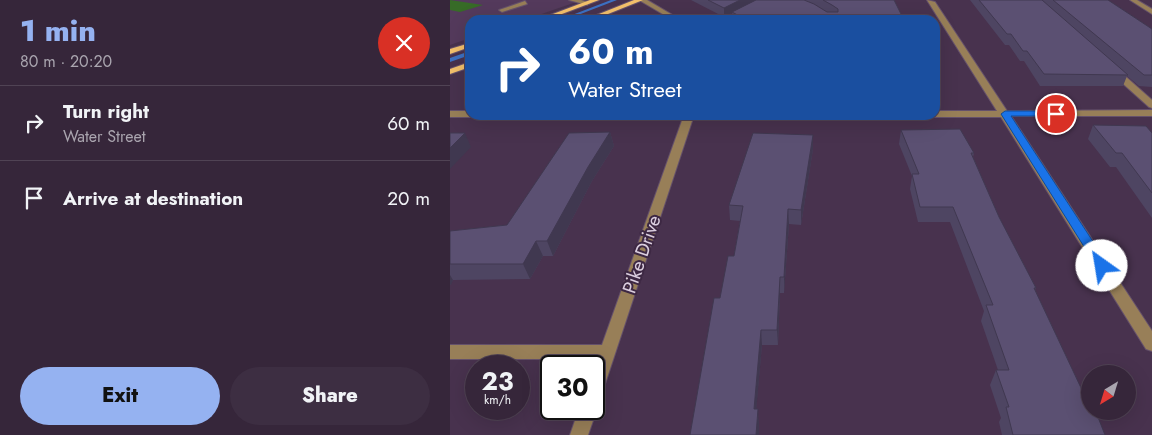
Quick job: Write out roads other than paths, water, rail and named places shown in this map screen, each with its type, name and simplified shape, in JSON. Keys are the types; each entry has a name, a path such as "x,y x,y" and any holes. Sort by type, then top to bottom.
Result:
{"main road":[{"path":"554,15 596,0"},
{"path":"600,15 641,0"},
{"path":"450,52 465,47"},
{"path":"450,72 465,66"}],"street":[{"path":"572,0 587,3"},
{"path":"641,0 669,15"},
{"path":"736,15 767,0"},
{"path":"930,0 1152,344"},
{"path":"1133,0 1152,12"},
{"path":"502,10 525,3"},
{"path":"1106,64 1152,105"},
{"path":"450,114 465,114"},
{"path":"940,114 1152,114"},
{"name":"Pike Drive","path":"605,361 687,120"},
{"path":"450,352 608,352"},
{"path":"579,435 584,420"}],"waterway":[{"path":"574,15 615,0"},
{"path":"450,60 465,55"}]}
